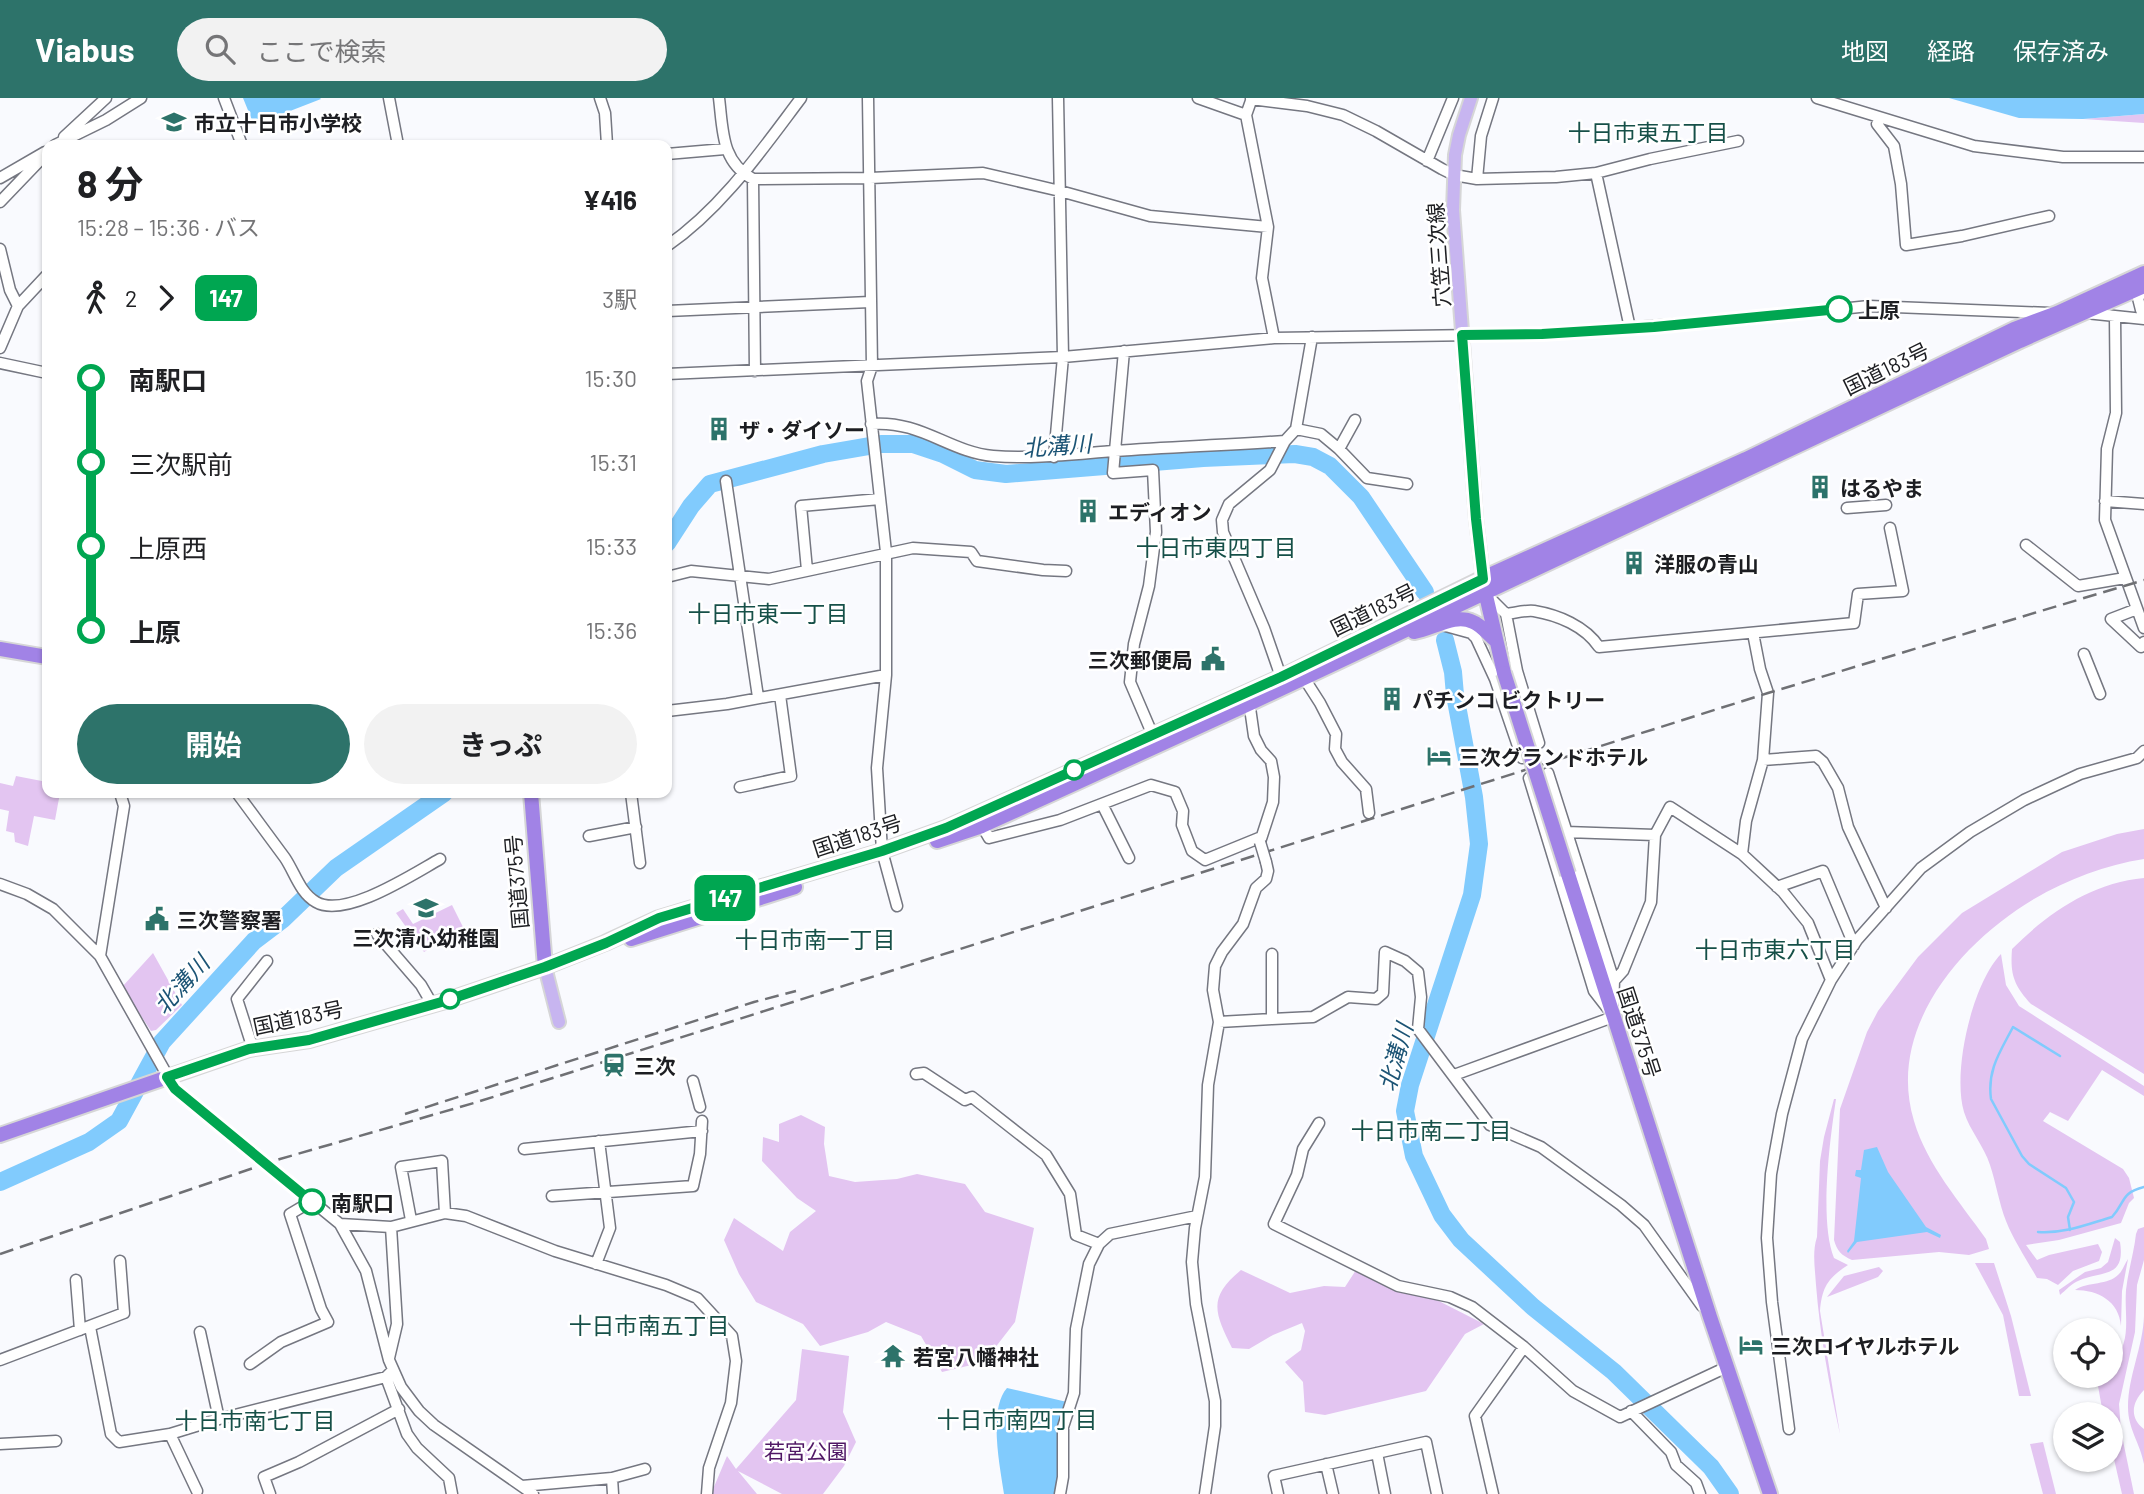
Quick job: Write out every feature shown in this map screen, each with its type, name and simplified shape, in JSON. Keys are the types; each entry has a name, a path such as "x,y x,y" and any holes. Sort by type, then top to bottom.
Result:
{"highway":[{"name":"国道183号","path":"883,855 1248,699 1304,678 1395,635 1484,586 2004,334 2144,273"},
{"name":"国道183号","path":"1248,699 1281,677 2082,313 2144,288"},
{"name":"国道375号","path":"1484,586 1504,673 1710,1317 1770,1494"},
{"path":"1395,635 1429,630 1454,620 1475,622 1495,640"},
{"path":"0,649 42,656"},
{"name":"国道183号","path":"0,1135 253,1049 309,1040 545,967 659,918 982,826 1155,740"},
{"name":"国道375号","path":"531,798 545,967"}],"main road":[{"name":"穴笠三次線","path":"1471,98 1459,135 1454,174 1455,238 1476,519 1484,586"},
{"path":"545,967 559,1023"}],"street":[{"path":"61,140 106,98"},
{"path":"66,140 141,98"},
{"path":"223,98 240,140"},
{"path":"389,98 397,140"},
{"path":"600,98 606,113 607,140"},
{"path":"719,98 725,149 743,173 753,179 983,173 1150,216 1268,227"},
{"path":"672,242 708,212 743,173 801,98"},
{"path":"868,98 872,366 867,381 886,552 886,675 877,768 883,855 898,906"},
{"path":"1054,457 1063,357 1058,98"},
{"path":"1198,98 1246,115"},
{"path":"1427,161 1453,98"},
{"path":"1477,179 1480,136 1493,98"},
{"path":"1817,98 1974,146 2063,157 2144,157"},
{"path":"1274,338 1262,278 1268,227 1246,115 1252,99 1307,106 1343,115 1454,174 1477,179 1596,173 1738,141"},
{"path":"1877,124 1894,146 1901,184 1906,245 1962,236 2049,216"},
{"path":"672,154 725,149"},
{"path":"0,178 42,154"},
{"path":"0,201 42,156"},
{"path":"1596,173 1630,328"},
{"path":"753,179 755,371"},
{"path":"0,249 10,290 18,306"},
{"path":"0,348 18,306 42,280"},
{"path":"672,374 1063,357 1274,338 1542,334 1745,319 1869,306 2144,316 2138,298 2144,288"},
{"path":"672,310 870,302"},
{"path":"2003,311 2007,322 2004,334"},
{"path":"2115,317 2116,413 2107,449 2105,520 2144,628"},
{"path":"1281,677 1264,628 1223,532 1222,520 1229,503 1270,470 1285,441 1296,429 1312,337"},
{"path":"1124,351 1113,473 1153,470 1156,532 1149,586 1134,644 1130,682 1155,740"},
{"path":"0,363 42,372"},
{"path":"1339,449 1355,420"},
{"path":"871,424 890,423 916,429 990,456 1054,457 1285,441"},
{"path":"1296,429 1321,433 1367,478 1407,484"},
{"path":"726,481 758,697"},
{"path":"807,570 801,506 880,499"},
{"path":"2105,501 2144,504"},
{"path":"1847,508 1886,505"},
{"path":"1506,614 1532,610 1579,626 1592,636 1599,647 1854,623 1858,594 1903,591 1891,528"},
{"path":"2026,545 2078,586 2125,578"},
{"path":"672,576 691,572 769,579 913,548 971,552 977,561 1043,570 1066,570"},
{"path":"1441,625 1471,633 1476,638 1495,680 1521,753 1539,743 1517,671 1506,614 1484,586"},
{"path":"2137,610 2110,619 2141,647 2144,642"},
{"path":"1742,854 1746,821 1763,760 1768,692 1753,633"},
{"path":"2084,654 2101,694"},
{"path":"672,710 727,705 758,697 886,675"},
{"path":"1304,678 1336,734 1335,749 1342,762 1366,789 1369,813"},
{"path":"740,787 791,776 780,695"},
{"path":"1205,1494 1215,1426 1215,1401 1196,1304 1192,1262 1205,1177 1208,1086 1219,1022 1213,990 1215,966 1243,923 1256,888 1266,879 1268,871 1260,840 1273,802 1274,777 1270,761 1254,736 1248,699"},
{"path":"1789,1429 1772,1302 1767,1238 1771,1174 1782,1114 1801,1039 1831,980 1854,945 1921,868 2024,800 2080,774 2137,758 2144,751"},
{"path":"1763,760 1816,756 1823,762 1838,788 1848,827 1886,908"},
{"path":"1548,773 1614,981 1613,1017"},
{"path":"1529,778 1594,992 1613,1017"},
{"path":"982,826 989,838 1060,820 1151,785 1175,792 1183,811 1182,825 1192,851 1205,860 1260,840"},
{"path":"100,956 124,806 122,798"},
{"path":"241,798 309,896 317,903 343,906 392,886 440,859"},
{"path":"632,798 640,863"},
{"path":"1102,804 1129,859"},
{"path":"1614,981 1623,971 1651,902 1656,835 1670,807 1742,854 1777,887 1808,923 1831,980"},
{"path":"589,836 636,827"},
{"path":"1566,832 1656,835"},
{"path":"1777,887 1823,871 1854,945"},
{"path":"0,884 27,894 53,909 100,956 175,1089 340,1224 366,1270 389,1360"},
{"path":"377,934 421,985 432,1004"},
{"path":"1219,1022 1313,1017 1348,998 1376,999 1383,993 1385,952 1405,961 1418,972 1421,997 1418,1029 1478,1111 1490,1125 1541,1147 1644,1225 1710,1317"},
{"path":"1272,954 1272,1018"},
{"path":"253,1049 237,999 267,961"},
{"path":"1454,1075 1613,1017"},
{"path":"916,1074 924,1073 965,1100 972,1097 1046,1155 1070,1194 1076,1235 1099,1244"},
{"path":"693,1082 700,1107"},
{"path":"1319,1123 1303,1149 1297,1175 1274,1224 1398,1286 1450,1297 1472,1307 1524,1347 1573,1391 1620,1417 1727,1367"},
{"path":"524,1149 702,1126 700,1154 693,1186 552,1196"},
{"path":"596,1264 610,1228 599,1141"},
{"path":"411,1220 401,1167 442,1161 445,1213"},
{"path":"250,1364 281,1342 328,1322 321,1309 290,1214 312,1202"},
{"path":"340,1224 391,1227 445,1213 466,1216 555,1251 666,1285 697,1298 732,1336 736,1361 731,1402 709,1468 707,1494"},
{"path":"1060,1494 1063,1477 1063,1427 1074,1393 1076,1329 1089,1264 1099,1244 1110,1234 1197,1216"},
{"path":"391,1227 397,1324 389,1360 389,1374 407,1434 417,1448 449,1478 452,1494"},
{"path":"0,1360 124,1313 120,1261"},
{"path":"76,1280 111,1434 119,1441 170,1434 389,1374"},
{"path":"200,1332 219,1419"},
{"path":"1493,1494 1475,1416 1524,1347"},
{"path":"389,1374 419,1411 434,1424 533,1494"},
{"path":"270,1494 264,1477 299,1462 399,1409"},
{"path":"1631,1411 1671,1452 1676,1465 1696,1483 1700,1494"},
{"path":"170,1434 197,1491"},
{"path":"0,1444 56,1441"},
{"path":"1278,1494 1274,1476 1426,1442 1437,1494"},
{"path":"1377,1453 1385,1494"},
{"path":"1326,1464 1333,1494"},
{"path":"521,1486 612,1478 645,1469"},
{"path":"612,1478 613,1494"}],"green space":[{"path":"2144,114 2144,123 2083,119"},
{"path":"16,776 42,781 42,798 59,798 55,820 34,816 28,846 15,842 14,833 6,831 9,811 0,809 0,783 13,786"},
{"path":"2144,829 2144,859 2101,869 2060,885 2006,917 1980,939 1956,964 1936,992 1920,1022 1911,1054 1908,1087 1914,1121 1927,1153 1986,1239 1989,1249 1969,1255 1939,1252 1852,1260 1845,1256 1838,1250 1834,1240 1840,1109 1867,1032 1878,1011 1918,957 1962,913 2062,852 2117,834"},
{"path":"2144,878 2144,1074 2031,1004 2014,979 2012,949 2040,923 2088,893 2106,886"},
{"path":"452,905 464,929 424,952 396,913 403,909 413,924"},
{"path":"153,953 182,1005 156,1030 151,1031 122,987"},
{"path":"2001,954 2006,985 2019,1006 2144,1086 2144,1096 2102,1070 2068,1121 2050,1112 2043,1121 2123,1169 2129,1178 2134,1198 2129,1203 2121,1223 2059,1240 2026,1245 2037,1260 2098,1244 2102,1252 2099,1261 2073,1271 2058,1285 2047,1279 2037,1278 2013,1236 1990,1165 1964,1112 1961,1095 1963,1052 1973,1007 1981,986"},
{"path":"1834,1099 1827,1180 1827,1223 1834,1258 1848,1265 1827,1284 1820,1311 1840,1434 1822,1341 1814,1260 1820,1161"},
{"path":"801,1115 825,1127 824,1144 829,1176 855,1182 897,1179 917,1174 965,1184 985,1212 1034,1228 1015,1322 984,1362 942,1372 921,1336 886,1322 868,1332 820,1346 803,1324 756,1302 739,1274 724,1240 734,1218 783,1251 790,1232 816,1211 797,1198 762,1161 763,1137 779,1142 779,1124"},
{"path":"2144,1227 2144,1260 2137,1285 2135,1332 2123,1386 2126,1290 2138,1229"},
{"path":"2115,1238 2120,1242 2121,1254 2115,1268 2110,1272 2078,1281 2060,1295 2059,1290 2085,1272 2101,1268 2108,1262"},
{"path":"2128,1259 2122,1291 2121,1318 2106,1299 2092,1292 2075,1290 2114,1278"},
{"path":"1975,1263 1994,1263 2011,1316 2031,1396 2019,1396 2003,1315"},
{"path":"1879,1267 1883,1271 1878,1277 1827,1297 1844,1276"},
{"path":"1241,1270 1290,1293 1324,1286 1345,1287 1356,1270 1427,1295 1484,1324 1465,1334 1426,1391 1325,1415 1305,1412 1303,1382 1285,1362 1301,1350 1305,1331 1302,1323 1249,1349 1232,1348 1221,1325 1217,1306 1219,1298 1230,1280"},
{"path":"2144,1316 2144,1390 2135,1405 2134,1415 2144,1429 2144,1464 2130,1422 2128,1407"},
{"name":"若宮公園","path":"802,1349 849,1356 843,1412 856,1442 844,1466 823,1494 782,1494 738,1471 757,1494 711,1494 727,1456 736,1469 796,1400"},
{"path":"2098,1388 2123,1388 2119,1402 2101,1402"},
{"path":"2123,1441 2134,1494 2122,1494 2117,1472 2123,1472"},
{"path":"2043,1442 2056,1494 2043,1494 2030,1444"}],"water":[{"path":"243,98 320,98 321,99 254,125"},
{"path":"1949,98 2144,98 2144,114 2083,119 2019,118"},
{"path":"1877,1147 1888,1172 1926,1227 1941,1235 1940,1238 1927,1232 1857,1242 1848,1253 1854,1241 1861,1178 1855,1176 1856,1170 1861,1170 1864,1150"},
{"path":"1007,1388 1067,1402 1058,1445 1055,1494 1004,1494 997,1424 1001,1397"}],"waterway":[{"name":"北溝川","path":"672,535 691,506 710,484 823,454 881,444 913,444 943,454 975,470 1006,474 1203,458 1295,454 1313,457 1330,466 1361,497 1425,592"},
{"name":"北溝川","path":"1445,640 1474,797 1479,844 1472,895 1410,1085 1405,1111 1414,1156 1442,1215 1461,1240 1533,1307 1614,1372 1711,1467 1730,1494"},
{"name":"北溝川","path":"0,1182 89,1142 119,1121 162,1042 254,941 283,919 336,868 437,798"},
{"path":"2060,1056 2013,1027 1993,1070 1990,1089 1991,1099 2022,1156 2029,1164 2066,1188 2074,1202 2068,1217 2070,1230"},
{"path":"2038,1232 2067,1230 2112,1217 2127,1195 2144,1187"}],"railway":[{"path":"0,1254 280,1159 474,1103 1768,693 2144,580"},
{"path":"405,1114 754,1002 796,991"}],"bus line":[{"name":"147","path":"312,1202 175,1089 167,1077 249,1049 309,1040 445,1001 545,967 659,918 882,851 946,828 1281,677 1483,579 1462,335 1542,334 1654,327 1839,309"}],"place":[{"name":"市立十日市小学校","path":"174,122"},
{"name":"上原","path":"1839,309"},
{"name":"ザ・ダイソー","path":"719,429"},
{"name":"はるやま","path":"1820,487"},
{"name":"エディオン","path":"1088,511"},
{"name":"洋服の青山","path":"1634,563"},
{"name":"三次郵便局","path":"1213,659"},
{"name":"パチンコ ビクトリー","path":"1392,699"},
{"name":"三次グランドホテル","path":"1439,756"},
{"name":"三次清心幼稚園","path":"426,908"},
{"name":"三次警察署","path":"157,919"},
{"name":"三次","path":"614,1065"},
{"name":"南駅口","path":"312,1202"},
{"name":"三次ロイヤルホテル","path":"1751,1345"},
{"name":"若宮八幡神社","path":"893,1356"}],"district":[{"name":"十日市東五丁目","path":"1648,132"},
{"name":"十日市東四丁目","path":"1216,547"},
{"name":"十日市東一丁目","path":"768,613"},
{"name":"十日市南一丁目","path":"815,939"},
{"name":"十日市東六丁目","path":"1775,949"},
{"name":"十日市南二丁目","path":"1431,1130"},
{"name":"十日市南五丁目","path":"649,1325"},
{"name":"十日市南四丁目","path":"1017,1419"},
{"name":"十日市南七丁目","path":"255,1420"}]}
